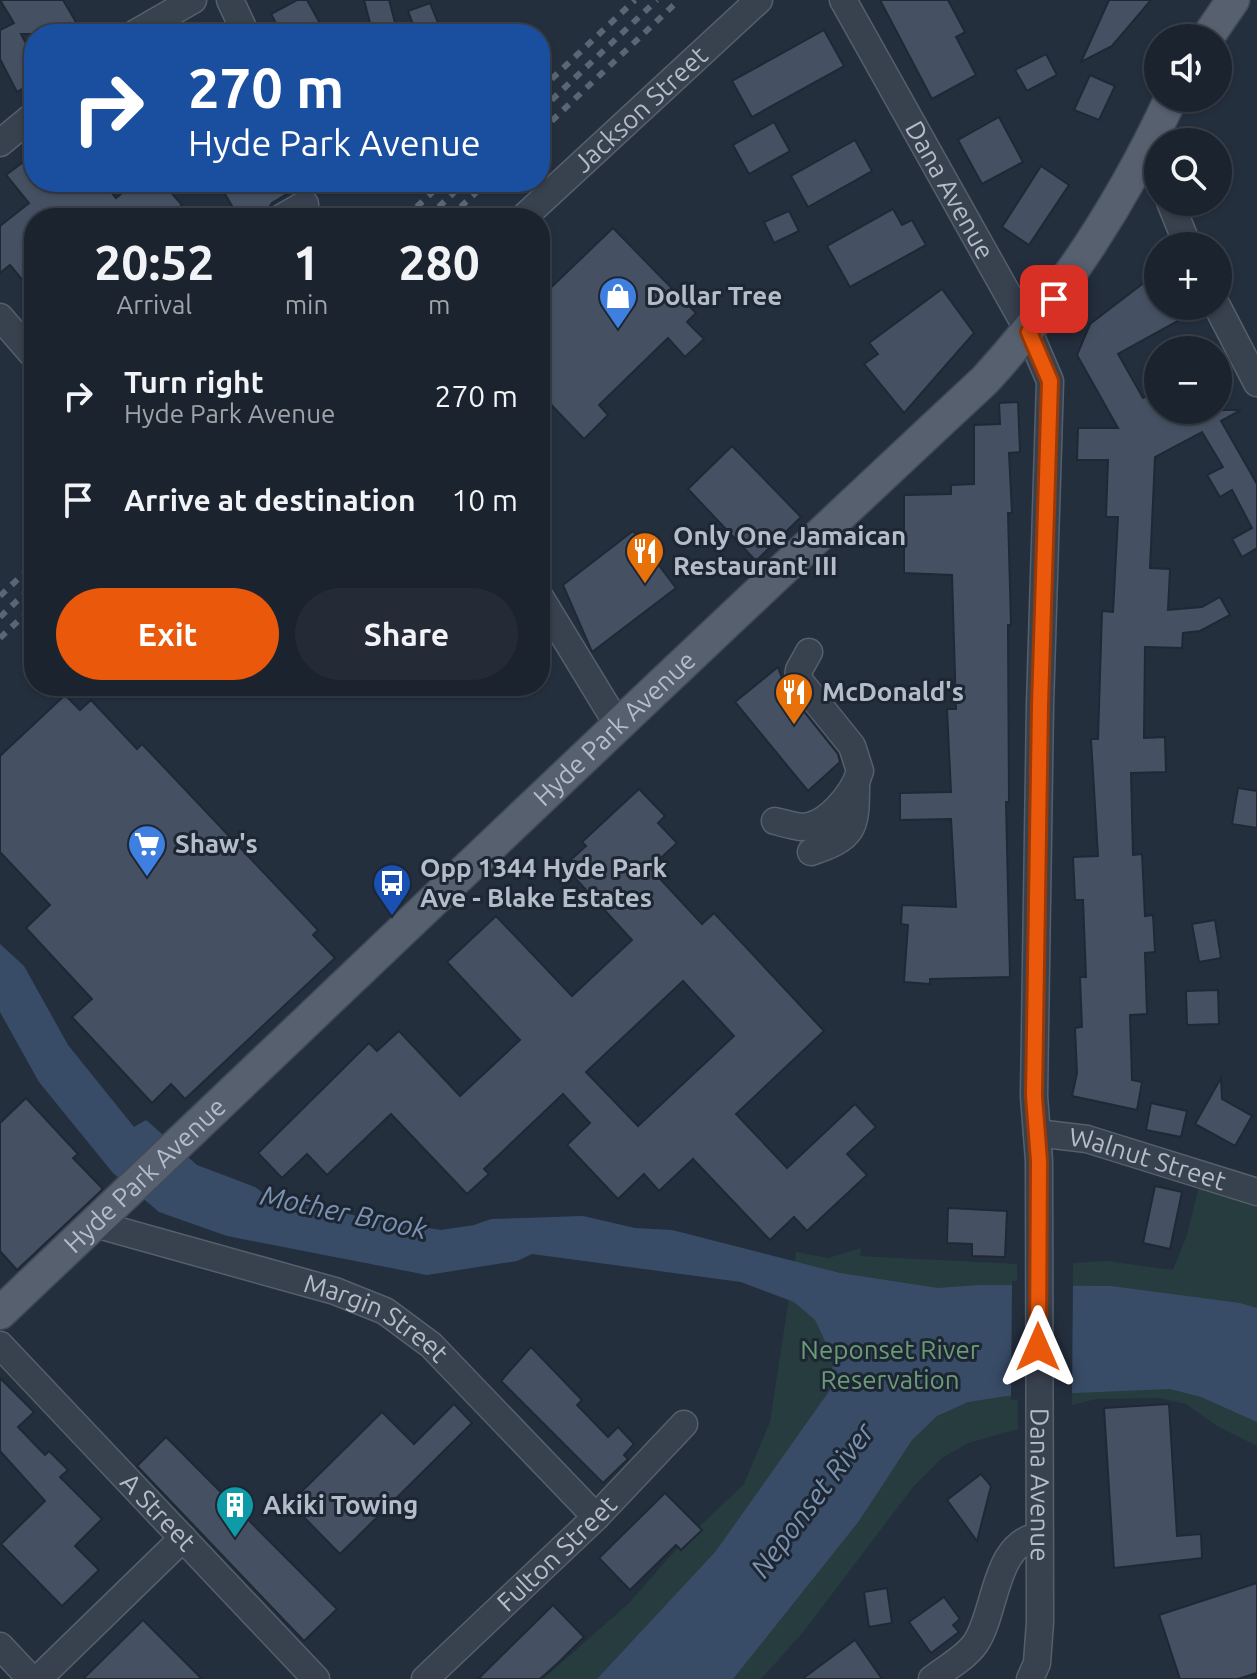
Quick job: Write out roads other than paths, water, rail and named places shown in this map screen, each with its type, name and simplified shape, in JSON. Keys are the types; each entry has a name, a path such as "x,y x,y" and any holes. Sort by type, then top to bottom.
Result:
{"main road":[{"path":"1217,24 1233,0"},
{"name":"Hyde Park Avenue","path":"0,1313 459,872 985,380 1029,332 1144,171"}],"street":[{"path":"151,24 193,0"},
{"path":"230,0 241,24"},
{"name":"Jackson Street","path":"534,208 759,0"},
{"name":"Dana Avenue","path":"843,0 1029,332 1050,381 1040,705 1034,1096 1037,1133 1039,1636 1037,1663 1030,1679"},
{"path":"3,132 24,120"},
{"path":"298,208 305,204"},
{"path":"0,317 24,345"},
{"path":"1224,320 1257,383"},
{"path":"550,613 618,725"},
{"path":"809,652 799,670 798,679 858,756 853,827 846,836 811,852"},
{"path":"775,821 802,827 813,824 847,798 856,785"},
{"name":"Walnut Street","path":"1037,1133 1087,1139 1257,1192"},
{"name":"Margin Street","path":"95,1224 335,1291 385,1311 431,1345 596,1517"},
{"name":"A Street","path":"0,1345 316,1679"},
{"name":"Fulton Street","path":"425,1679 596,1517 684,1424"},
{"path":"932,1679 974,1646 1010,1558 1023,1542 1039,1536"},
{"path":"38,1679 183,1538"},
{"path":"0,1646 31,1679"}],"water":[{"name":"Neponset River","path":"0,944 24,966 68,1045 134,1127 146,1120 197,1165 255,1187 267,1196 366,1218 441,1230 491,1219 583,1216 635,1228 672,1230 840,1273 938,1288 979,1285 1111,1286 1240,1303 1257,1308 1257,1422 1201,1397 1170,1389 1007,1396 968,1402 937,1416 912,1440 859,1521 733,1679 597,1679 716,1551 830,1390 833,1362 815,1320 794,1302 741,1282 532,1254 517,1261 427,1275 227,1236 159,1212 113,1173 39,1082 0,1012"}],"railway":[{"path":"550,81 635,0"},
{"path":"550,102 657,0"},
{"path":"550,123 679,0"},
{"path":"416,208 432,192"},
{"path":"438,208 454,192"},
{"path":"460,208 476,192"},
{"path":"0,596 24,573"},
{"path":"0,617 24,594"},
{"path":"0,638 24,615"}],"place":[{"name":"Dollar Tree","path":"618,330"},
{"name":"Only One Jamaican Restaurant III","path":"645,585"},
{"name":"McDonald's","path":"794,726"},
{"name":"Shaw's","path":"147,878"},
{"name":"Opp 1344 Hyde Park Ave - Blake Estates","path":"392,917"},
{"name":"Akiki Towing","path":"235,1539"}],"water label":[{"name":"Mother Brook","path":"344,1212"}],"park label":[{"name":"Neponset River Reservation","path":"890,1365"}]}
